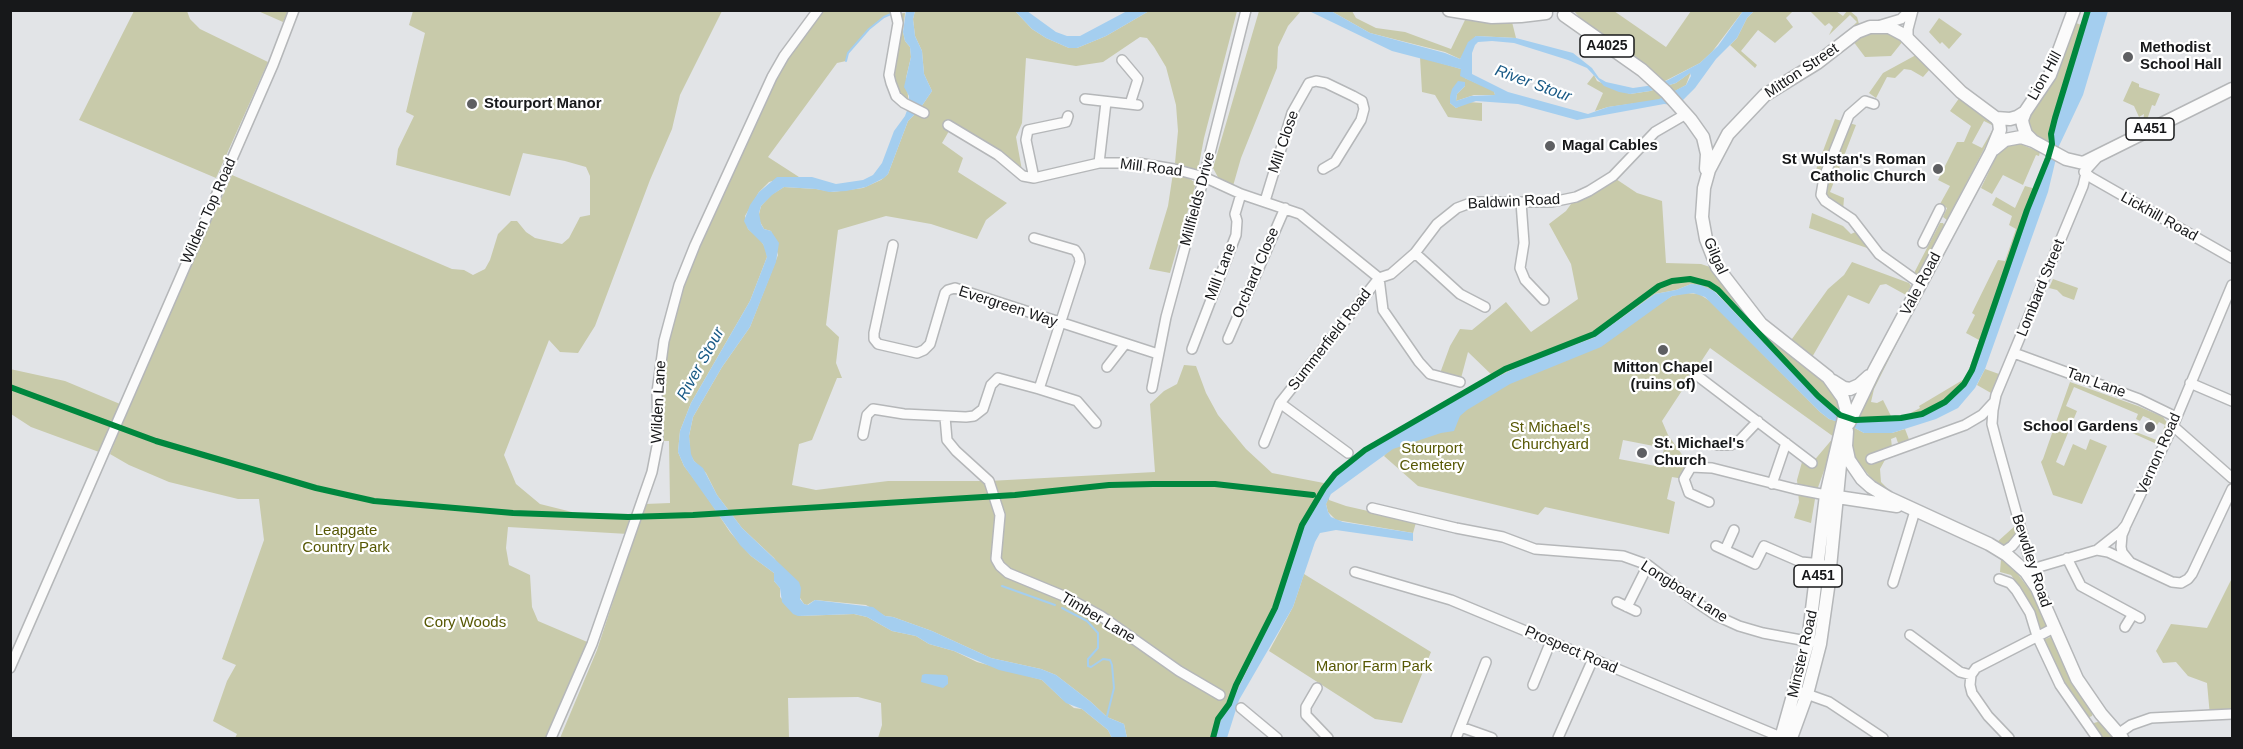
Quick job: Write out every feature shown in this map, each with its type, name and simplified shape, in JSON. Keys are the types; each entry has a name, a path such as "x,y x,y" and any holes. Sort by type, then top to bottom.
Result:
{"main road":[{"path":"1449,10 1492,16 1521,16 1545,12"},
{"name":"Lion Hill","path":"1996,118 2010,119 2025,112 2054,66 2074,10"},
{"name":"A4025","path":"1545,12 1556,19 1565,13 1650,77 1705,132 1713,136 1724,135 1734,128"},
{"path":"1878,26 1893,29 1908,38 1962,92 1996,118"},
{"name":"Mitton Street","path":"1734,128 1771,90 1817,63 1861,30 1878,26"},
{"name":"A451","path":"2063,158 2083,163 2232,88"},
{"path":"2025,112 2022,125 2026,134 2033,141"},
{"path":"1686,114 1703,137 1706,148 1704,188"},
{"name":"A451","path":"1991,153 2000,130 2000,122 1996,118"},
{"name":"Gilgal","path":"1734,128 1715,156 1704,188 1702,217 1712,258 1723,276 1766,328 1828,377 1843,398 1847,423"},
{"path":"1991,153 2007,139 2020,137 2033,141 2063,158"},
{"name":"Vale Road","path":"1847,423 1991,153"},
{"path":"1828,377 1840,386 1850,389 1859,385 1874,371"},
{"path":"1847,423 1846,452 1851,464 1866,483 1889,498 1978,538 2003,552 2023,569 2037,588"},
{"name":"Minster Road","path":"1784,738 1802,692 1814,643 1825,564 1829,492 1847,423"},
{"path":"1829,492 1889,498"},
{"path":"1829,492 1915,511"},
{"name":"Bewdley Road","path":"2037,588 2077,679 2101,714 2120,736"}],"street":[{"name":"Wilden Top Road","path":"10,668 273,64 294,10"},
{"name":"Wilden Lane","path":"551,738 592,644 652,472 658,441 657,392 663,341 680,285 695,245 772,77 784,56 818,10"},
{"path":"895,10 898,23 889,75 896,96 904,103 924,113"},
{"name":"Millfields Drive","path":"1152,388 1158,354 1246,10"},
{"path":"1908,38 1912,10"},
{"name":"Mitton Street","path":"1878,26 1897,21 1912,10"},
{"path":"1085,99 1134,104 1138,79 1122,60"},
{"name":"Mill Close","path":"1265,201 1292,114 1309,83 1316,81 1326,83 1362,101 1364,109 1361,120 1335,162 1323,169"},
{"path":"1874,104 1865,101 1849,116 1824,177 1821,195 1825,201 1852,219 1879,254 1921,284"},
{"path":"1099,163 1106,102"},
{"name":"Baldwin Road","path":"1379,278 1391,274 1415,253 1437,224 1449,212 1463,204 1564,201 1589,192 1613,176 1655,132 1686,114"},
{"path":"948,125 998,154 1023,176 1034,178 1026,140 1028,130 1066,122 1068,116"},
{"name":"Lombard Street","path":"1994,402 2090,166 2100,155"},
{"name":"Lickhill Road","path":"2063,158 2232,258"},
{"name":"Mill Road","path":"1034,178 1099,163 1138,163 1204,177 1241,194 1300,214 1379,278"},
{"name":"Mill Lane","path":"1192,349 1236,235 1235,214 1241,194"},
{"path":"1521,202 1524,243 1520,268 1525,280 1544,300"},
{"name":"Orchard Close","path":"1228,339 1285,208"},
{"path":"1923,243 1938,213 1952,225"},
{"path":"1034,238 1075,250 1080,262 1039,389"},
{"name":"Evergreen Way","path":"892,245 895,260 874,333 874,339 878,344 916,353 924,350 930,344 945,293 953,288 1158,354"},
{"path":"1415,253 1460,294 1485,306"},
{"path":"1379,278 1383,310 1419,362 1430,374 1460,382"},
{"name":"Summerfield Road","path":"1264,443 1280,403 1379,278"},
{"name":"Vernon Road","path":"2032,569 2097,549 2126,525 2174,421 2232,285"},
{"path":"1107,367 1125,344"},
{"name":"Tan Lane","path":"2014,353 2120,391 2174,421 2232,478"},
{"path":"1695,374 1812,463"},
{"path":"863,435 867,415 873,410 945,417 974,416 983,409 991,385 998,378 1077,401 1096,423"},
{"path":"2190,383 2232,401"},
{"path":"1871,459 1965,425 1982,415 1994,402"},
{"name":"Bewdley Road","path":"1994,402 1992,417 1994,430 2037,588"},
{"name":"Summerfield Road","path":"1280,403 1348,453"},
{"name":"Timber Lane","path":"945,417 947,440 989,481 1000,515 996,559 1000,566 1008,573 1091,610 1179,671 1220,695"},
{"path":"1717,445 1731,445 1739,441 1758,421"},
{"path":"1894,440 1897,450"},
{"path":"1772,484 1786,443"},
{"path":"1709,502 1689,493 1684,479 1691,467 1712,468 1772,484 1829,492"},
{"path":"2097,549 2172,582 2181,583 2192,574 2232,489"},
{"name":"Longboat Lane","path":"1372,508 1463,530 1503,537 1535,549 1623,556 1648,565 1717,616 1763,633 1814,643"},
{"path":"1893,583 1915,511"},
{"path":"2126,525 2121,547 2131,564"},
{"path":"1734,530 1721,548 1755,564 1764,546 1801,562 1825,564"},
{"path":"2003,552 2022,534"},
{"path":"2067,558 2081,586 2136,616 2125,627"},
{"path":"1617,602 1632,609 1648,565"},
{"name":"Prospect Road","path":"1355,572 1451,600 1784,738"},
{"name":"Bewdley Road","path":"1999,579 2010,583 2016,590 2030,613 2037,636 2060,685 2097,738"},
{"path":"2009,738 1988,716 1972,693 1971,675 1976,668 2054,628"},
{"path":"1910,635 1960,672 1971,675"},
{"path":"1533,685 1551,641"},
{"path":"1558,738 1593,659"},
{"path":"1456,738 1486,662"},
{"path":"1317,688 1305,711 1325,736"},
{"path":"1802,692 1829,702 1883,738"},
{"path":"1241,708 1277,738"},
{"path":"2086,725 2101,714"},
{"path":"2120,736 2131,725 2151,718 2232,714"},
{"path":"1461,727 1492,738"},
{"path":"1312,738 1325,736"}],"green space":[{"path":"895,10 896,14 884,17 869,29 848,53 846,61 837,63 768,157 799,177 786,177 769,182 759,192 745,216 748,229 760,239 766,249 767,257 750,301 691,403 680,431 678,452 684,466 730,532 751,556 774,573 774,581 780,588 780,597 799,616 854,614 867,617 892,631 916,636 929,644 954,651 977,662 1042,680 1074,708 1082,709 1108,730 1112,738 878,738 882,725 881,703 858,697 788,698 789,738 560,738 597,650 645,504 670,503 669,441 658,441 657,391 679,285 780,70 823,11"},
{"path":"134,11 187,11 190,19 200,29 268,62 216,178 79,120"},
{"path":"258,11 288,11 283,22"},
{"path":"413,11 722,11 680,95 672,129 650,180 595,326 578,353 560,352 549,340 504,455 516,484 540,504 576,513 633,514 628,534 508,527 506,548 509,565 530,575 532,607 538,621 592,644 551,738 235,738 237,734 213,721 227,681 236,665 222,659 264,540 259,499 238,499 169,482 110,454 128,403 232,175 452,269 464,270 473,275 485,269 498,234 511,221 517,221 526,232 535,238 562,244 569,238 580,217 590,215 590,176 586,167 565,161 523,153 510,196 396,165 398,149 414,116 406,112 425,33 409,25"},
{"path":"915,11 1015,11 1032,29 1046,38 1069,48 1077,48 1106,36 1149,11 1237,11 1204,138 1197,175 1175,163 1178,131 1176,105 1166,67 1147,38 1140,37 1103,62 1076,66 1026,58 1022,123 1016,137 1023,176 948,125 945,129 949,131 942,143 963,158 958,172 1007,203 986,220 977,239 931,224 886,216 838,230 826,325 839,337 836,363 842,378 837,378 812,440 799,444 792,485 816,490 888,481 989,481 1155,472 1150,404 1164,391 1177,384 1184,365 1196,366 1206,393 1218,415 1246,449 1272,473 1329,484 1304,526 1274,615 1230,705 1223,714 1215,738 1127,738 1124,724 1107,717 1056,675 1041,669 991,658 932,631 885,616 866,605 815,600 807,605 804,604 774,558 742,528 717,495 706,473 690,454 689,436 693,417 722,367 750,327 778,255 771,231 764,229 758,218 761,206 771,195 784,187 833,192 863,188 881,180 888,174 908,121 932,91 924,74 922,51 915,36 913,19"},
{"path":"1259,11 1301,11 1288,26 1278,47 1277,68 1241,158 1233,186 1220,181 1213,168"},
{"path":"1331,11 1352,11 1356,18 1376,28 1405,32 1451,49 1465,20 1512,22 1516,38 1476,36 1460,59 1445,52 1370,33"},
{"path":"1574,11 1614,11 1666,47 1691,11 1743,11 1712,52 1700,63 1663,82"},
{"path":"1754,11 1793,11 1786,18 1793,27 1775,43 1758,30 1741,51 1757,65 1755,68 1730,45"},
{"path":"1810,11 1836,11 1843,16 1850,11 1857,17 1859,24 1836,42 1857,22 1850,15 1829,35 1833,27 1829,23 1825,26"},
{"path":"905,13 903,32 905,41 910,47 911,57 906,78 909,105 904,103 889,75 896,14"},
{"path":"1939,18 1962,34 1949,49 1942,42 1940,44 1929,32"},
{"path":"2074,22 2081,25 2048,144 2033,134 2028,120 2050,86"},
{"path":"1888,31 1903,41 1891,56 1865,57 1853,41 1866,32"},
{"path":"1916,55 1930,69 1923,77 1904,69 1895,78 1887,77 1876,98 1869,93 1883,73"},
{"path":"1420,57 1461,69 1465,78 1494,91 1495,95 1474,95 1456,101 1457,94 1465,83 1450,103 1456,108 1468,102 1482,103 1482,121 1448,117 1435,95 1422,92"},
{"path":"1691,72 1686,85 1659,100 1595,111 1603,93 1587,84 1594,75 1597,81 1630,94 1676,83"},
{"path":"2132,81 2139,84 2139,87 2160,94 2155,106 2152,105 2146,123 2143,124 2144,114 2139,117 2134,106 2123,101"},
{"path":"1960,97 1993,121 1994,126 1984,121 1972,143 1982,148 1994,130 1947,220 1943,217 1947,208 1940,204 1950,186 1938,180 1957,142 1964,142 1971,126 1950,111"},
{"path":"1835,119 1856,125 1830,192 1844,198 1843,211 1825,201 1824,177 1814,175"},
{"path":"2018,143 2040,152 2039,156 2036,155 2023,185 2003,175 1992,194 1981,188 1998,153 2006,145"},
{"path":"1173,173 1185,176 1196,183 1170,273 1149,269 1168,206"},
{"path":"1616,179 1637,193 1662,201 1666,263 1701,264 1710,267 1746,314 1816,373 1839,398 1840,417 1822,404 1719,295 1714,291 1691,284 1655,294 1593,338 1528,362 1495,378 1468,352 1460,382 1439,376 1450,346 1460,329 1472,330 1506,302 1531,332 1578,299 1571,264 1549,224 1566,211 1576,197"},
{"path":"2025,186 2036,189 1976,366 1968,382 1948,402 1930,413 1901,420 1855,421 1906,325 1874,389 1871,402 1877,403 1883,400 1891,416 1907,415 1966,378 1979,340 1966,333 1975,315 1972,313 1998,260 2005,261 2016,229 2009,225 2012,216 1992,205 1996,197 2015,208"},
{"path":"1812,213 1843,226 1851,234 1860,230 1870,249 1809,228"},
{"path":"1940,223 1945,226 1918,277 1913,275"},
{"path":"1852,262 1909,283 1911,286 1906,295 1886,284 1880,285 1869,304 1848,295 1811,359 1789,343 1828,289 1844,275"},
{"path":"2053,279 2078,288 2074,300 2049,288"},
{"name":"St Michael's Churchyard","path":"1686,293 1699,294 1710,301 1820,412 1829,419 1839,422 1816,493 1811,523 1794,518 1799,502 1797,480 1802,462 1812,463 1834,437 1710,348 1662,421 1668,435 1691,467 1684,479 1672,477 1667,499 1675,502 1669,534 1545,507 1538,515 1418,486 1384,456 1395,442 1472,399 1588,347 1672,296","holes":["1623,440 1664,448 1661,467 1619,459"]},
{"path":"10,369 65,381 120,404 99,452 31,427 11,414"},
{"path":"1985,369 1999,374 1991,393 1977,385"},
{"path":"2070,382 2138,406 2163,417 2168,424 2159,445 2130,432 2133,426 2138,428 2136,432 2159,441 2165,425 2159,422 2157,425 2149,422 2150,419 2143,416 2140,421 2136,419 2138,414 2074,387 2066,406 2077,411 2056,462 2064,466 2073,444 2086,450 2090,439 2107,446 2082,504 2053,495 2041,462"},
{"path":"1853,427 1864,433 1892,433 1905,429 1910,442 1899,446 1896,437 1891,439 1892,447 1880,469 1881,482 1891,492 1871,478 1856,459 1851,447"},
{"path":"1329,496 1329,500 1346,506 1368,511 1372,508 1417,519 1413,533 1336,520 1328,512 1326,504"},
{"path":"2016,525 2018,531 2009,544 2003,546 1996,543"},
{"path":"2001,559 2017,573 2029,589 2035,590 2050,625 2039,630 2035,613 2023,592 2011,575 2000,572"},
{"name":"Manor Farm Park","path":"1304,574 1431,652 1402,723 1375,719 1269,651 1293,607"},
{"path":"2232,578 2232,714 2210,716 2207,683 2188,676 2176,662 2163,663 2156,651 2171,624 2207,628"},
{"path":"2055,635 2094,709 2092,716 2085,719 2062,683 2043,640"},
{"path":"2101,721 2116,738 2100,738 2093,730 2094,723"}],"water":[{"path":"906,11 915,11 913,19 915,36 922,51 924,74 932,91 908,121 888,174 884,178 866,187 846,191 829,192 784,187 761,206 759,213 761,224 764,229 771,231 779,243 776,262 750,327 722,367 693,417 689,436 691,454 694,461 703,468 717,495 742,528 799,582 800,599 804,604 808,605 815,600 873,607 885,616 932,631 991,658 1041,669 1056,675 1107,717 1124,724 1127,738 1112,738 1108,730 1082,709 1066,703 1042,680 999,670 954,651 929,644 916,636 892,631 867,617 854,614 798,616 793,614 782,602 780,588 774,581 774,573 740,545 684,466 678,452 680,431 691,403 750,301 767,257 763,244 748,229 744,221 750,205 759,192 777,177 812,177 836,184 863,180 873,175 882,163 894,131 905,116 909,105 909,96 904,87 911,57 910,47 905,41 903,32"},
{"path":"1015,11 1027,11 1056,32 1067,36 1080,36 1127,11 1149,11 1106,36 1077,48 1069,48 1032,29"},
{"path":"1309,11 1331,11 1370,33 1460,59 1468,42 1476,36 1516,38 1573,53 1592,68 1599,78 1606,82 1633,88 1668,80 1700,63 1718,46 1743,11 1754,11 1747,18 1737,38 1716,59 1695,88 1683,100 1673,105 1664,104 1577,120 1518,104 1476,101 1456,108 1450,103 1450,96 1458,81 1465,82 1465,86 1457,94 1456,101 1471,96 1495,95 1494,92 1460,76 1461,69 1392,51","holes":["1478,42 1514,43 1587,68 1604,86 1619,92 1630,94 1650,91 1676,83 1690,73 1691,76 1686,85 1659,99 1608,107 1588,114 1508,92 1472,74 1472,53"]},
{"path":"2090,11 2108,11 2083,95 2059,146 2048,192 1985,369 1975,388 1958,408 1936,419 1892,433 1864,433 1829,419 1820,412 1705,297 1693,293 1672,296 1601,347 1510,384 1467,410 1460,416 1454,431 1393,449 1331,494 1326,504 1331,517 1343,522 1413,533 1413,541 1336,530 1320,533 1293,607 1239,700 1227,738 1215,738 1223,714 1230,705 1274,615 1304,526 1325,488 1341,471 1374,447 1495,378 1528,362 1593,338 1655,294 1691,284 1701,285 1714,291 1814,395 1841,417 1858,422 1913,418 1930,413 1948,402 1968,382 1976,366 2036,189 2049,159 2054,143 2053,131"},
{"path":"922,675 946,675 948,684 943,688 921,682"}],"waterway":[{"path":"846,61 848,53 869,29 891,14"},
{"path":"1002,586 1055,605"},
{"path":"1062,608 1087,621 1098,633 1098,648 1088,659 1088,666 1091,667 1103,659 1110,660 1112,665 1114,688 1106,720"}],"cycle path":[{"path":"1213,738 1218,719 1229,704 1236,685 1275,608 1302,525 1335,474 1365,450 1505,369 1594,334 1659,286 1672,281 1690,279 1709,284 1718,290 1818,396 1840,415 1855,420 1901,418 1922,414 1945,402 1964,384 1972,370 2027,210 2048,158 2055,118 2088,10"},
{"path":"10,387 156,441 316,488 374,501 513,513 628,517 693,515 1015,495 1109,485 1153,484 1215,484 1313,495"}],"place":[{"name":"Methodist School Hall","path":"2128,57"},
{"name":"Stourport Manor","path":"472,104"},
{"name":"Magal Cables","path":"1550,146"},
{"name":"St Wulstan's Roman Catholic Church","path":"1938,169"},
{"name":"Mitton Chapel (ruins of)","path":"1663,350"},
{"name":"School Gardens","path":"2150,427"},
{"name":"St. Michael's Church","path":"1642,453"}],"water label":[{"name":"River Stour","path":"1533,84"},
{"name":"River Stour","path":"701,364"}],"park label":[{"name":"Stourport Cemetery","path":"1432,458"},
{"name":"Leapgate Country Park","path":"346,540"},
{"name":"Cory Woods","path":"465,623"}]}
